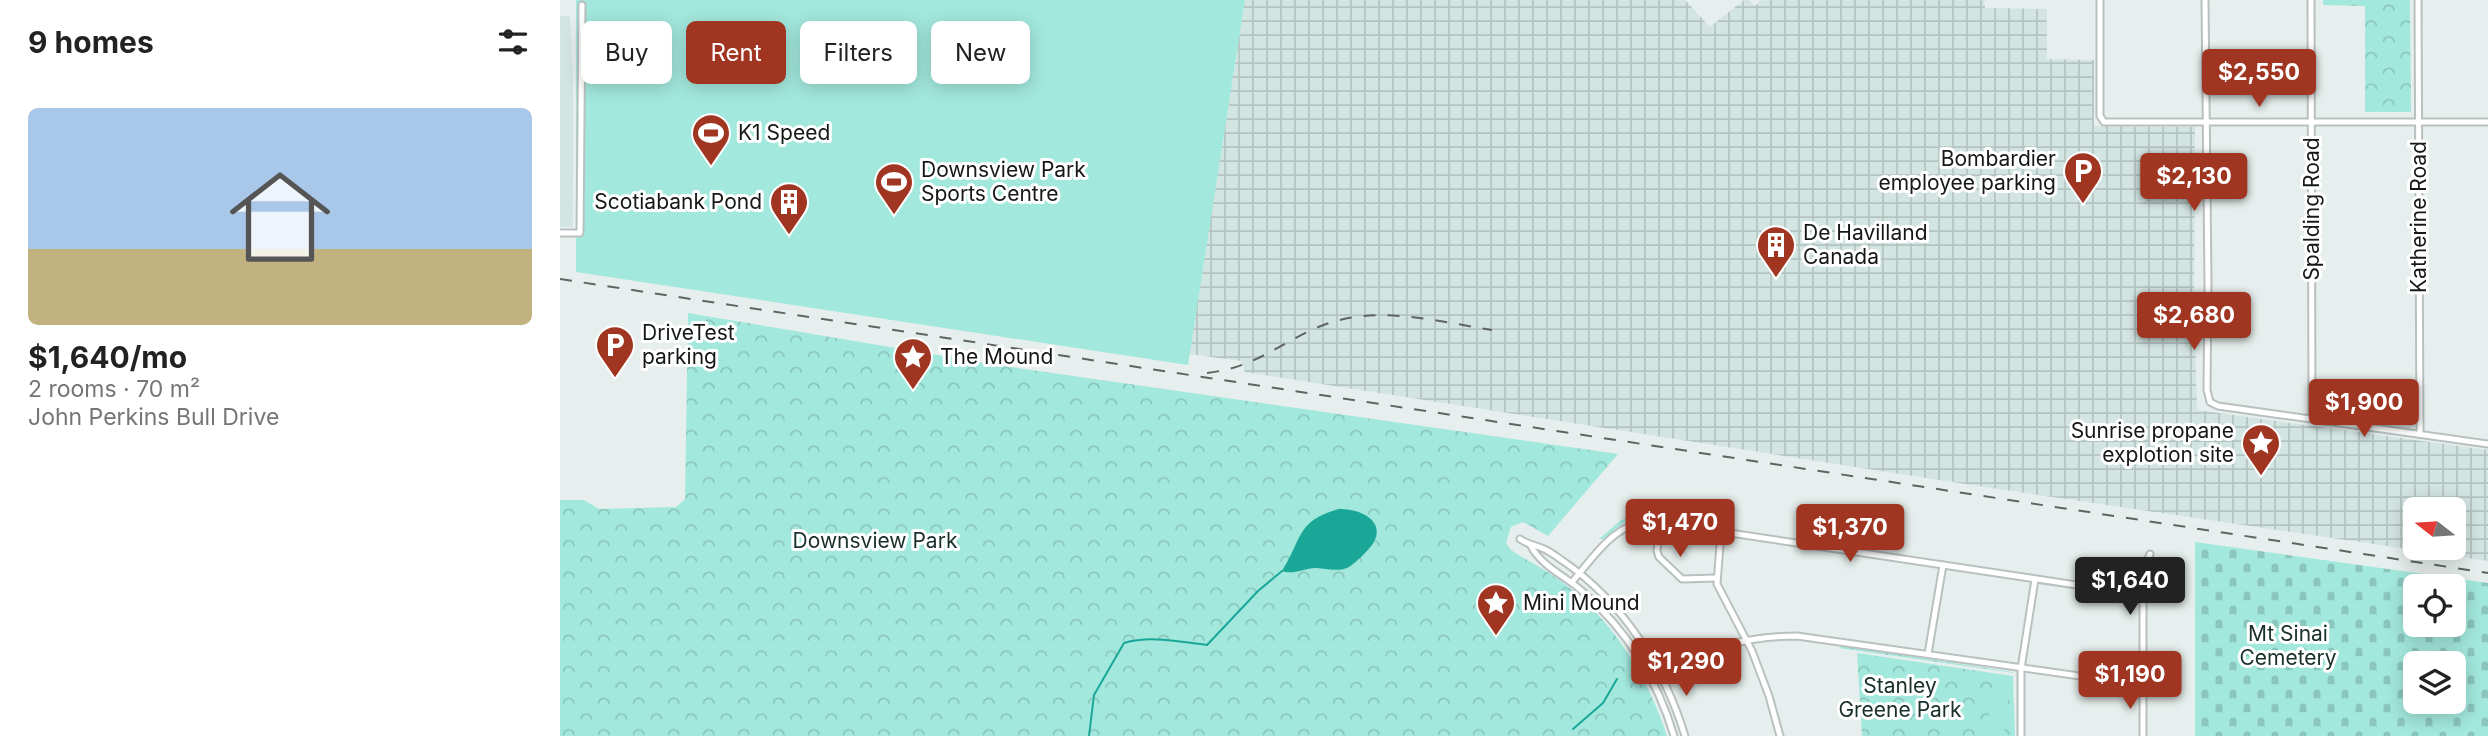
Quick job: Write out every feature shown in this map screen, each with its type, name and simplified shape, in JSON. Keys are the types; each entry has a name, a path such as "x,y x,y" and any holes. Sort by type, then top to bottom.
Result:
{"street":[{"path":"2100,0 2102,120 2109,123 2488,122"},
{"path":"2205,0 2208,397 2212,404 2218,407 2488,444"},
{"name":"Spalding Road","path":"2311,0 2312,419"},
{"name":"Katherine Road","path":"2418,0 2420,434"},
{"path":"560,233 580,233 582,5"},
{"path":"1572,582 1616,533 1625,527 1643,522 2143,595"},
{"path":"1660,523 1657,551 1674,573 1687,581 1716,578"},
{"path":"1721,532 1716,578 1769,696 1780,736"},
{"path":"1520,539 1531,546 1542,547 1579,574 1616,610 1660,671 1685,736"},
{"path":"1531,546 1536,557 1572,582 1631,644 1651,676 1674,736"},
{"path":"2143,736 2144,568 2150,554"},
{"path":"1928,654 1943,565"},
{"path":"2021,736 2021,669 2035,579"},
{"path":"1651,676 1705,651 1746,640 1775,636 1810,637 2143,685"}],"shaded area":[{"path":"1245,0 1685,0 1710,27 1744,0 1749,0 1755,6 1762,0 1984,0 1985,8 2047,9 2047,59 2094,60 2094,126 2195,127 2194,303 2197,410 2488,450 2488,561 2466,558 2466,497 2403,497 2403,549 1991,488 1245,372 1241,361 1189,354"},
{"path":"560,16 570,16 573,75 571,227 560,227"},
{"path":"1339,509 1360,513 1374,522 1376,536 1364,554 1343,569 1282,571 1308,525 1315,519"}],"green space":[{"name":"Downsview Park Sports Centre","path":"576,0 1245,0 1188,365 576,272"},
{"path":"2323,0 2410,0 2411,112 2365,112 2365,6 2323,5"},
{"name":"Downsview Park","path":"688,313 997,365 1618,454 1548,536 1523,522 1511,527 1506,543 1511,550 1566,585 1600,617 1640,673 1667,736 560,736 560,500 584,500 599,509 676,507 685,499"},
{"path":"1642,513 1717,523 1713,526 1642,517 1624,522 1603,539 1599,539 1621,520"},
{"name":"Mt Sinai Cemetery","path":"2195,542 2424,574 2403,574 2403,637 2466,637 2466,580 2488,583 2488,736 2195,736"},
{"path":"1843,646 2012,672 2014,673 1839,648"},
{"name":"Stanley Greene Park","path":"1857,653 2013,676 2015,736 1862,736"},
{"path":"2008,686 2004,731 2009,736 1988,736 1990,698"}],"waterway":[{"path":"1089,736 1094,695 1124,643 1155,639 1207,645 1258,591 1282,571"},
{"path":"1573,729 1603,703 1617,679"}],"railway":[{"path":"560,279 2488,573"},
{"path":"1207,373 1252,361 1316,328 1359,317 1404,316 1492,330"}],"place":[{"name":"K1 Speed","path":"711,167"},
{"name":"Bombardier employee parking","path":"2083,205"},
{"name":"Downsview Park Sports Centre","path":"894,216"},
{"name":"Scotiabank Pond","path":"789,236"},
{"name":"De Havilland Canada","path":"1776,279"},
{"name":"DriveTest parking","path":"615,379"},
{"name":"The Mound","path":"913,391"},
{"name":"Sunrise propane explotion site","path":"2261,477"},
{"name":"Mini Mound","path":"1496,637"}]}
